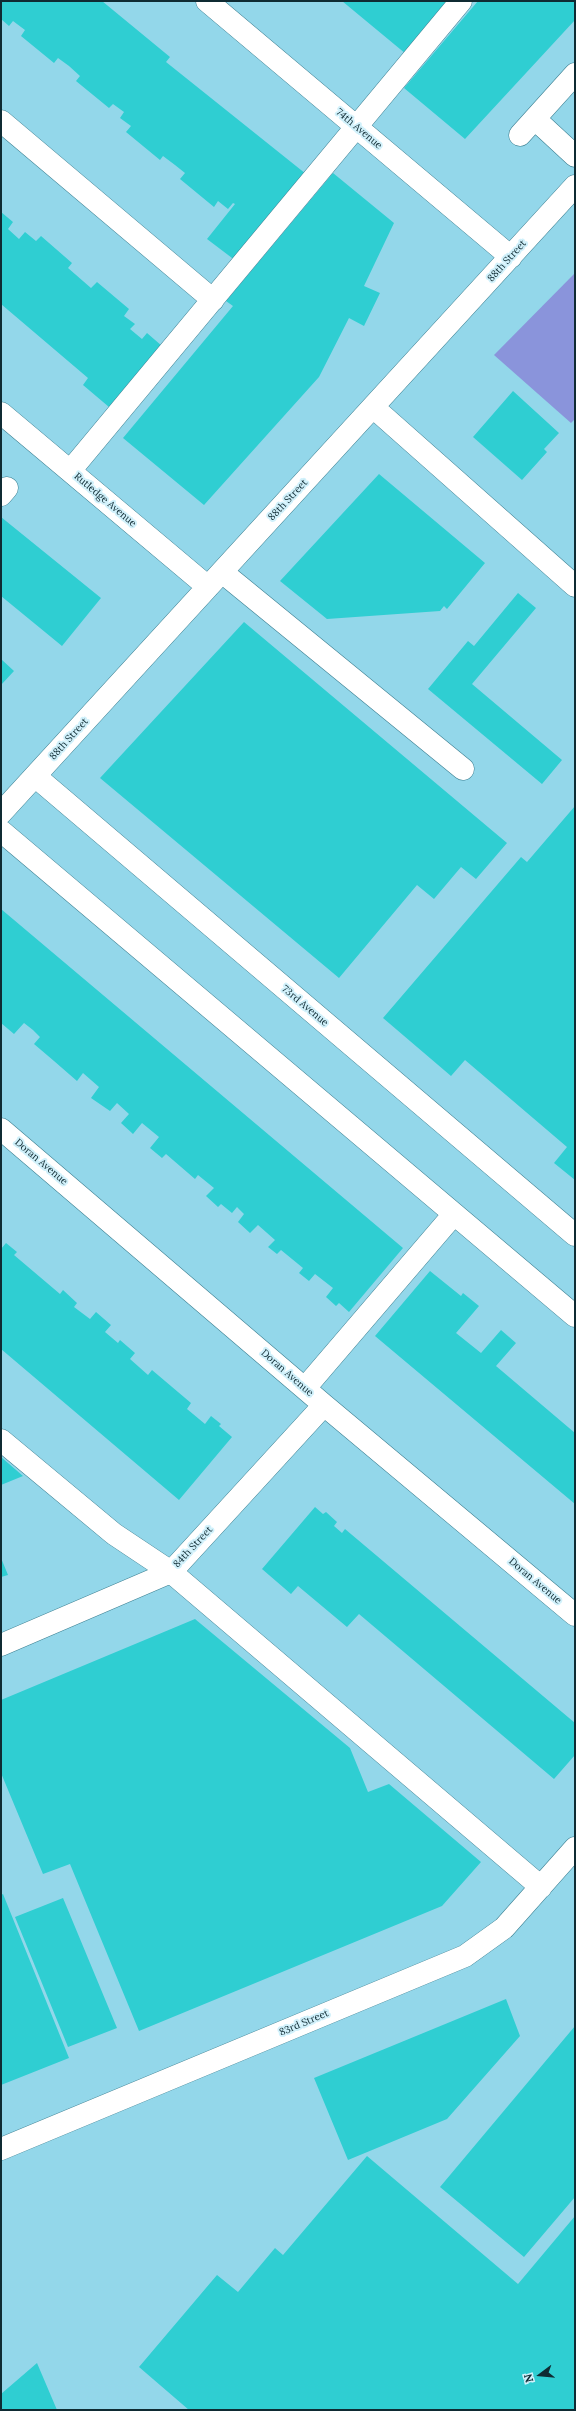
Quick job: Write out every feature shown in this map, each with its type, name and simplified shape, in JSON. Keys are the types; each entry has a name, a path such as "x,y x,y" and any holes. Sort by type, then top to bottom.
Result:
{"street":[{"name":"74th Avenue","path":"207,1 511,257"},
{"path":"70,471 357,128 375,103 461,1"},
{"path":"520,135 575,74"},
{"path":"535,119 575,156"},
{"path":"1,121 213,300"},
{"name":"88th Street","path":"1,813 575,186"},
{"path":"373,407 575,586"},
{"name":"Rutledge Avenue","path":"1,413 70,471 215,579 462,769"},
{"name":"73rd Avenue","path":"35,776 575,1236"},
{"path":"1,831 575,1316"},
{"name":"Doran Avenue","path":"1,1129 324,1405 575,1615"},
{"path":"305,1388 454,1214"},
{"name":"84th Street","path":"1,1645 171,1572 324,1405"},
{"path":"1,1440 114,1534 171,1572 541,1887"},
{"name":"83rd Street","path":"1,2149 465,1956 504,1928 575,1848"}],"shaded area":[{"path":"575,273 575,419 571,423 494,355"}],"building":[{"path":"1,1 102,1 170,57 166,62 306,174 236,261 207,239 235,204 233,203 228,209 218,201 214,207 180,179 185,173 163,156 160,160 126,132 131,126 120,118 124,112 113,104 109,108 76,81 80,76 69,66 58,58 54,63 21,36 25,30 13,21 9,26 1,19"},
{"path":"342,1 444,1 448,4 406,54"},
{"path":"478,1 575,1 575,20 465,139 404,88"},
{"path":"333,173 394,223 364,286 380,293 364,326 349,318 319,377 204,505 123,438 233,306 226,301"},
{"path":"1,212 13,222 8,229 19,239 25,232 36,241 41,236 72,263 68,268 91,288 97,282 129,309 124,316 135,324 130,329 142,339 147,333 162,346 109,407 83,385 88,378 1,304"},
{"path":"513,391 559,433 544,449 547,452 522,480 473,437"},
{"path":"379,474 485,563 447,609 444,606 440,611 327,619 280,581"},
{"path":"1,517 101,598 62,646 1,596"},
{"path":"518,593 536,608 472,684 562,760 542,784 428,689 468,641 474,646"},
{"path":"244,622 507,843 476,879 461,867 434,899 417,885 339,978 100,778"},
{"path":"1,659 14,671 1,685"},
{"path":"575,806 575,1180 554,1163 567,1147 465,1060 451,1076 383,1018 521,857 527,862"},
{"path":"1,909 403,1248 349,1312 339,1303 336,1306 326,1297 333,1288 315,1274 309,1281 299,1273 303,1268 281,1250 277,1254 268,1247 275,1240 258,1225 250,1233 238,1222 244,1214 237,1207 232,1213 221,1204 218,1207 206,1196 214,1188 198,1175 195,1179 166,1154 162,1158 150,1148 159,1137 142,1123 133,1134 121,1123 129,1114 117,1103 110,1111 91,1098 99,1087 83,1073 77,1081 34,1044 40,1037 33,1030 24,1023 14,1034 1,1023"},
{"path":"6,1243 17,1252 14,1255 60,1294 63,1290 77,1303 74,1307 90,1319 96,1312 111,1325 105,1332 118,1343 120,1340 135,1353 130,1359 148,1375 152,1370 191,1403 187,1409 205,1424 211,1416 221,1424 219,1426 232,1437 179,1500 1,1349 1,1249"},
{"path":"430,1271 461,1296 463,1293 479,1306 456,1333 481,1353 501,1330 516,1343 496,1366 575,1433 575,1504 375,1336"},
{"path":"1,1457 23,1476 1,1485"},
{"path":"315,1507 323,1514 326,1512 337,1522 334,1526 342,1533 345,1529 575,1723 575,1755 554,1779 359,1614 347,1627 298,1586 291,1594 262,1569"},
{"path":"1,1558 8,1575 1,1577"},
{"path":"195,1619 350,1748 368,1792 389,1784 481,1862 442,1906 139,2031 70,1864 43,1874 1,1773 1,1700"},
{"path":"3,1894 69,2058 1,2085 1,1895"},
{"path":"63,1898 117,2028 68,2047 15,1917"},
{"path":"506,1999 520,2036 447,2119 348,2160 314,2078"},
{"path":"575,2026 575,2197 524,2257 440,2187"},
{"path":"367,2156 518,2284 575,2216 575,2410 189,2410 139,2367 217,2275 238,2292 275,2248 283,2255"},
{"path":"37,2363 57,2410 1,2410 1,2394"}]}
